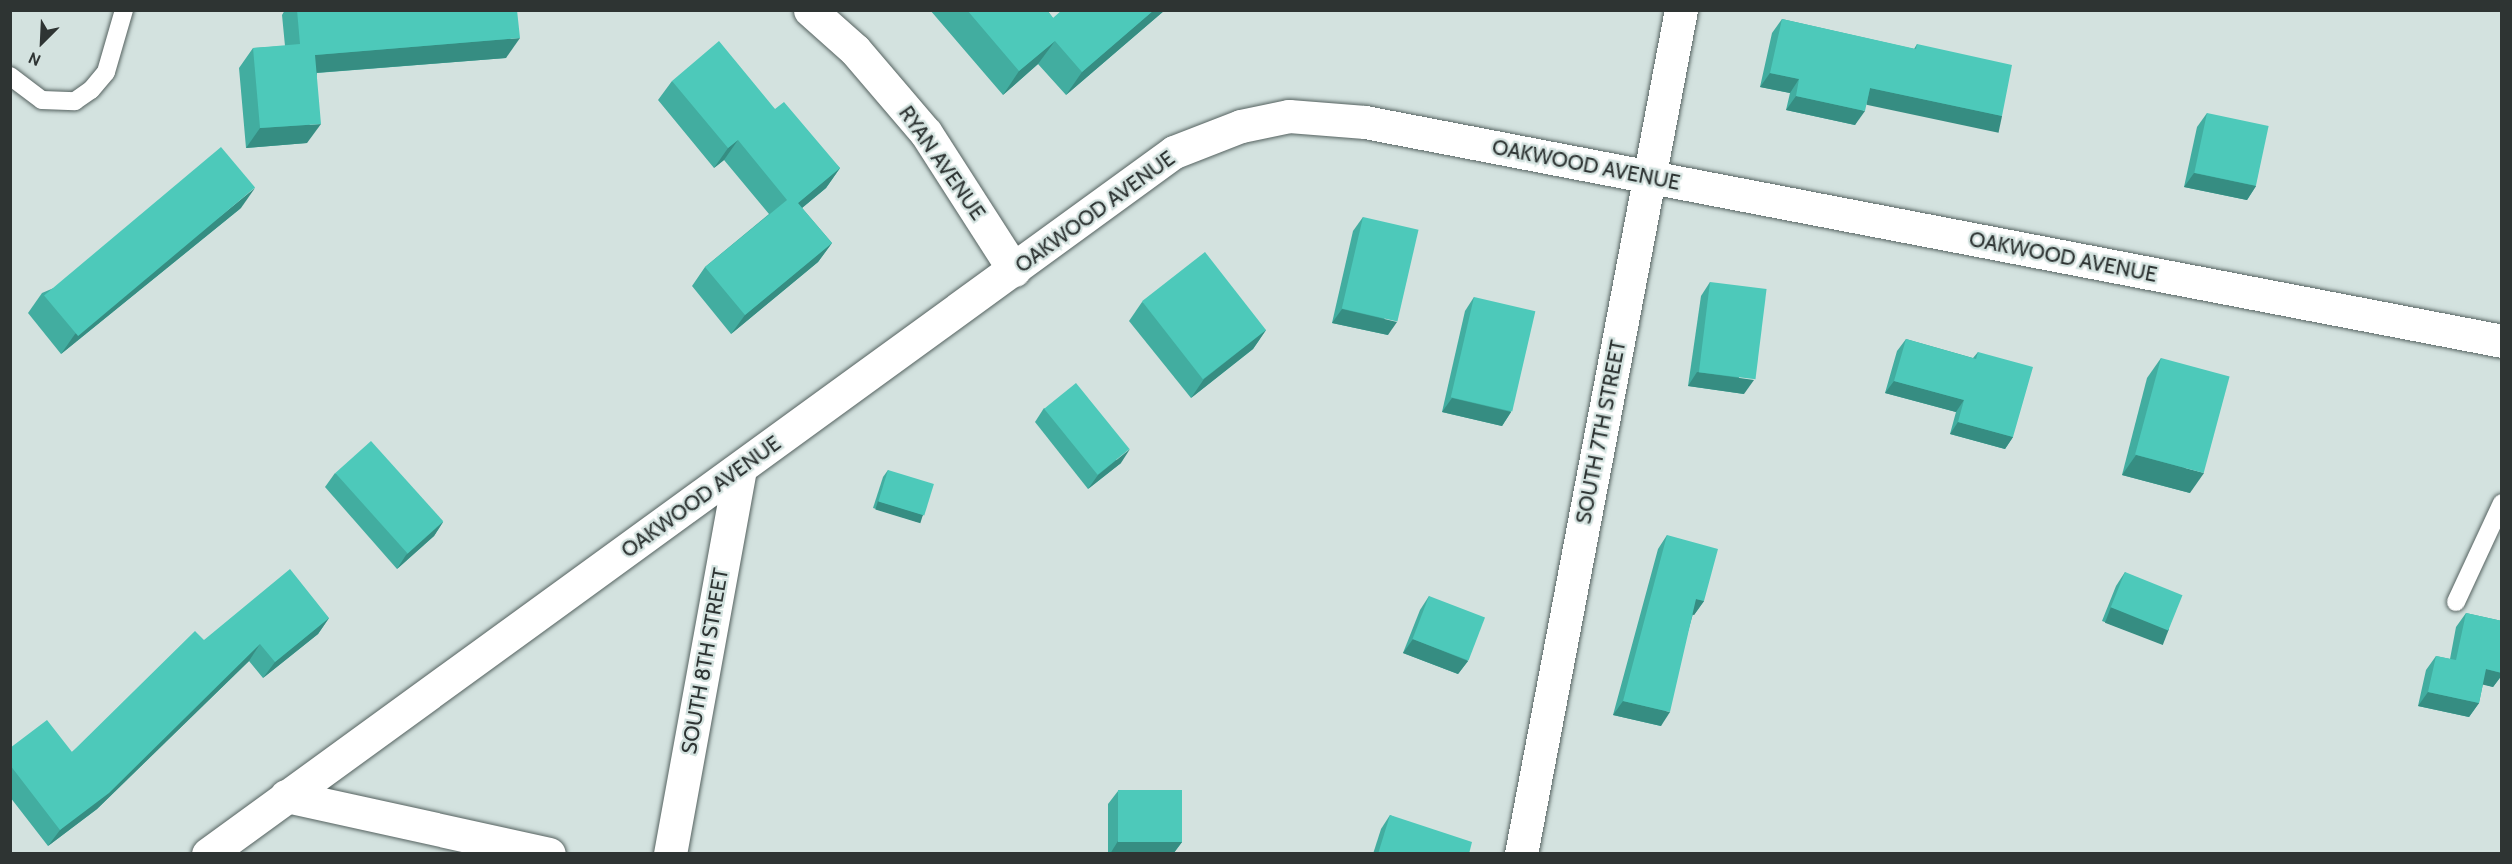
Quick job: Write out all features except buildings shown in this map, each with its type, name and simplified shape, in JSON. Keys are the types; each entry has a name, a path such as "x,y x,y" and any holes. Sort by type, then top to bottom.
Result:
{"street":[{"name":"RYAN AVENUE","path":"810,10 855,50 926,133 1014,270"},
{"name":"SOUTH 7TH STREET","path":"1521,854 1681,10"},
{"name":"OAKWOOD AVENUE","path":"208,854 1174,152 1241,126 1289,116 1365,122 2502,341"},
{"name":"SOUTH 8TH STREET","path":"670,854 740,469"},
{"path":"286,796 549,854"}],"lane":[{"path":"10,76 42,100 75,101 106,72 124,10"},
{"path":"2456,602 2502,503"}]}
